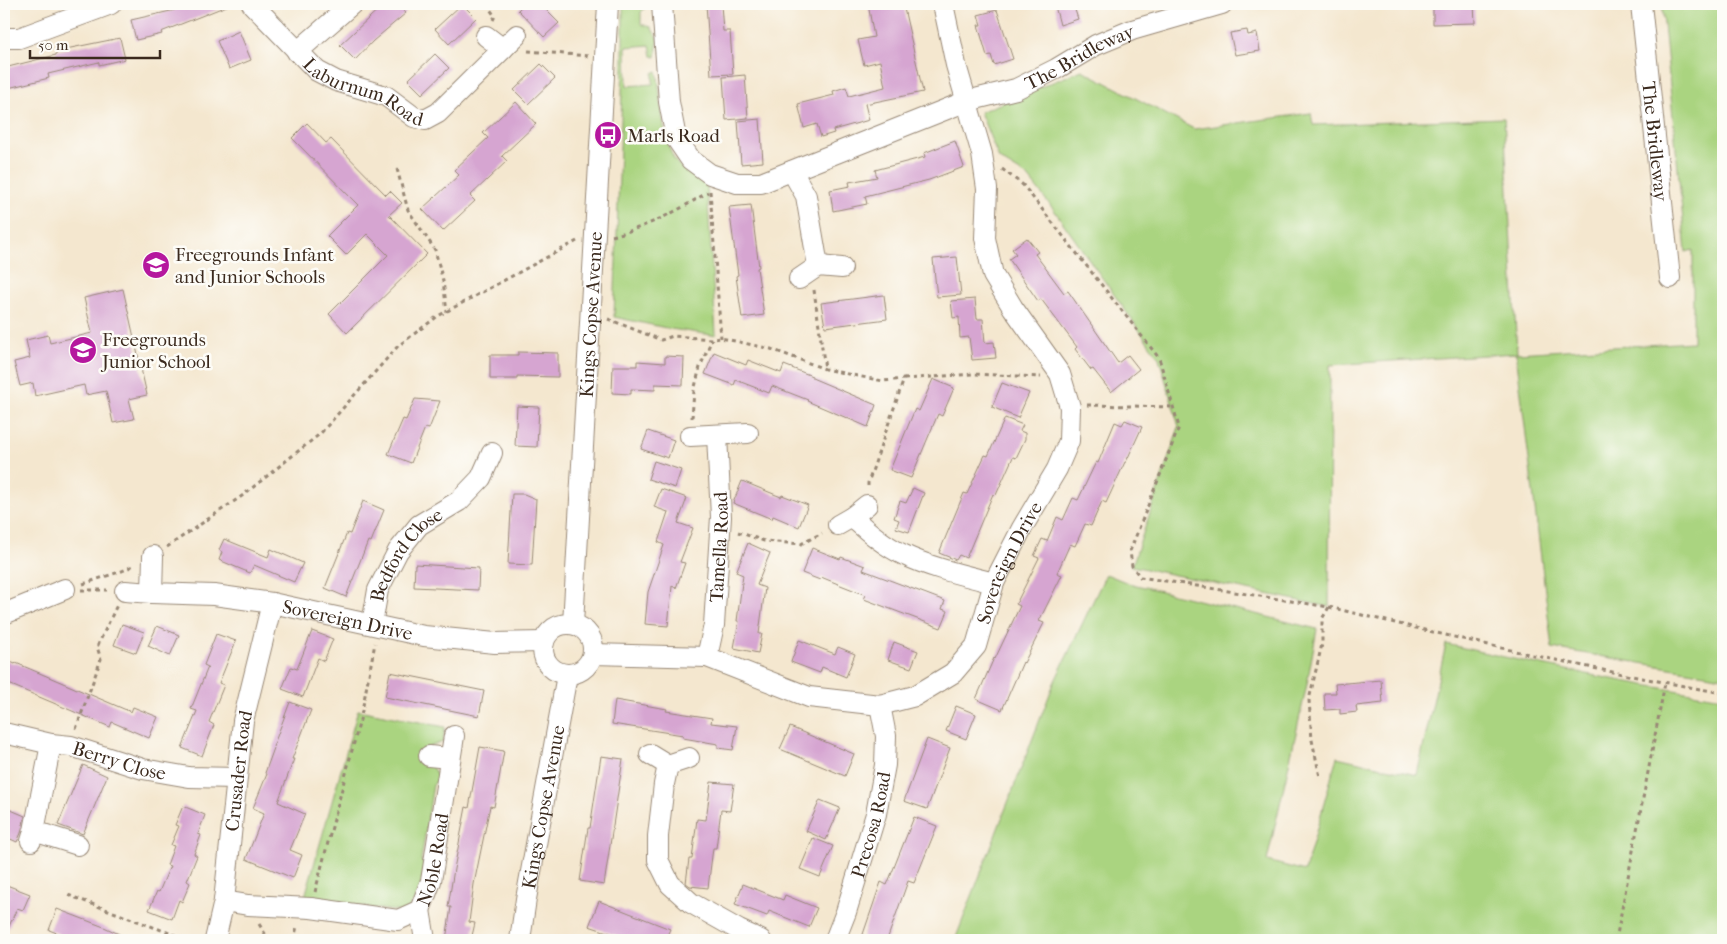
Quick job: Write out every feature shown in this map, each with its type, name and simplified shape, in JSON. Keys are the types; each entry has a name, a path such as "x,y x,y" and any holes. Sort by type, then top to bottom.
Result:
{"street":[{"path":"4,38 19,38 111,4"},
{"name":"Laburnum Road","path":"252,4 317,71 336,81 386,96 414,117 425,120 438,113 510,42"},
{"path":"297,52 352,4"},
{"name":"Kings Copse Avenue","path":"573,624 607,239 604,58 608,4"},
{"path":"658,6 669,102 676,138 691,160 710,174 737,183 761,182 792,171 967,101 956,65 943,4"},
{"name":"The Bridleway","path":"967,101 1016,88 1056,69 1096,45 1132,30 1222,4"},
{"name":"The Bridleway","path":"1641,4 1670,278"},
{"path":"486,36 510,42"},
{"name":"Sovereign Drive","path":"594,654 707,657 809,697 880,705 915,696 953,673 976,646 994,584 1022,528 1057,469 1070,441 1069,405 1060,374 1014,308 994,275 985,238 987,189 982,154 967,101"},
{"path":"792,171 806,196 810,272 842,268"},
{"path":"690,436 748,433"},
{"name":"Tamella Road","path":"707,657 714,625 721,525 717,435"},
{"name":"Bedford Close","path":"375,625 378,590 398,551 419,525 464,507 482,478 492,454"},
{"path":"852,516 873,536 901,554 939,569 994,584"},
{"path":"152,593 154,556"},
{"path":"4,614 65,589"},
{"name":"Sovereign Drive","path":"125,591 214,595 272,603 424,636 495,643 544,642"},
{"name":"Crusader Road","path":"215,940 224,901 243,721 272,603"},
{"path":"573,624 581,627 592,639 594,654 590,663 584,669 576,674 567,675 550,667 545,660 544,642 552,630 558,626 573,624"},
{"name":"Kings Copse Avenue","path":"520,940 567,675"},
{"name":"Precosa Road","path":"835,940 846,912 876,814 885,756 886,736 880,705"},
{"name":"Berry Close","path":"4,733 50,744 70,746 143,769 189,777 236,778"},
{"name":"Noble Road","path":"224,901 248,905 310,908 398,920 420,910 431,881 454,736"},
{"path":"50,744 33,836 78,845"},
{"path":"650,754 668,765 689,758"},
{"path":"429,756 449,758"},
{"path":"668,765 662,801 658,860 670,884 691,903 761,940"},
{"path":"420,910 425,940"}],"path":[{"path":"510,42 604,58"},
{"path":"982,154 1023,186 1159,358 1180,427 1130,551 1132,566 1140,577 1329,607 1486,645 1665,683 1723,693"},
{"path":"397,169 408,210 435,250 443,281 447,312"},
{"path":"65,589 122,572 154,556 242,496 321,433 398,346 438,316 584,237 607,239 648,225 710,191 722,338"},
{"path":"810,272 825,369"},
{"path":"608,311 608,320 661,340 673,336 722,338 771,349 825,369 883,381 973,374 1061,379"},
{"path":"690,436 694,391 700,367 712,339"},
{"path":"721,525 764,541 801,544 852,516 868,482 904,379"},
{"path":"1069,405 1174,407"},
{"path":"65,589 125,591 97,647 101,659 70,746"},
{"path":"1320,777 1312,740 1309,700 1322,644 1322,620 1329,607"},
{"path":"310,908 361,716 375,625"},
{"path":"1616,940 1665,683"},
{"path":"68,895 188,940"}],"green space":[{"path":"623,4 649,4 641,12 641,24 651,27 658,39 656,57 652,56 650,45 626,47 627,86 653,84 653,73 657,71 665,131 671,153 683,169 707,185 716,334 671,329 614,317 623,64"},
{"path":"1662,4 1723,4 1723,677 1552,648 1516,353 1330,365 1329,607 1132,566 1179,427 1159,358 1054,210 1028,177 999,159 980,112 1082,70 1194,129 1311,113 1313,125 1504,118 1517,353 1693,342 1693,250 1686,252"},
{"path":"1106,574 1128,583 1317,629 1306,689 1267,861 1305,871 1337,757 1417,775 1446,644 1584,674 1723,698 1723,789 1719,798 1723,810 1723,940 955,940 1054,683"},
{"path":"358,710 445,727 443,742 423,749 421,761 431,765 439,779 433,785 421,860 425,866 419,891 405,912 304,900"}],"building":[{"path":"173,4 229,5 161,32 162,34 136,40 131,20 175,10"},
{"path":"384,4 398,4 406,13 373,41 355,60 340,45"},
{"path":"462,4 476,18 449,44 435,29"},
{"path":"524,4 540,4 559,23 544,37 518,10"},
{"path":"706,4 721,4 723,31 730,31 733,74 711,75"},
{"path":"868,4 903,4 923,92 865,104 869,120 833,130 834,133 821,137 817,124 804,128 798,104 834,95 833,91 846,87 849,96 885,87 880,61 864,65 858,40 874,37"},
{"path":"1073,4 1078,19 1060,25 1055,6"},
{"path":"1433,4 1474,4 1475,23 1433,24"},
{"path":"997,10 1013,59 994,65 991,55 987,56 978,25 981,25 978,15"},
{"path":"1247,30 1248,35 1257,33 1260,51 1235,55 1230,33"},
{"path":"239,31 251,60 229,69 217,41"},
{"path":"120,38 125,59 99,65 99,62 48,74 49,78 4,89 4,68 56,55 56,51"},
{"path":"435,54 449,68 422,94 408,80"},
{"path":"541,64 555,78 528,104 514,90"},
{"path":"745,75 748,118 726,120 723,77"},
{"path":"516,102 536,124 502,156 507,161 470,196 475,201 443,231 422,209 459,175 454,170 488,138 483,133"},
{"path":"760,119 763,162 741,164 738,121"},
{"path":"307,123 326,143 331,139 386,195 390,191 402,203 389,215 427,254 347,333 329,314 388,255 367,234 346,255 327,236 358,205 292,138"},
{"path":"955,141 964,167 929,180 865,196 867,204 833,211 830,190 850,186 849,182 877,177 875,170 925,157 924,153"},
{"path":"751,205 764,315 742,318 729,207"},
{"path":"1027,238 1038,252 1035,254 1064,293 1068,291 1118,363 1128,355 1139,369 1111,392 1075,349 1077,347 1041,299 1038,301 1009,259 1016,254 1012,249"},
{"path":"957,257 961,295 937,297 933,259"},
{"name":"Freegrounds Junior School","path":"123,289 147,395 129,399 134,419 113,423 106,391 86,395 84,385 35,396 33,383 20,386 14,362 30,358 26,340 48,335 50,343 92,333 84,298"},
{"path":"884,295 887,319 825,327 821,303"},
{"path":"975,299 977,319 983,319 985,343 994,342 996,358 972,360 969,337 960,338 959,317 953,318 951,301"},
{"path":"518,352 558,353 558,377 517,376 517,379 490,379 490,355 518,355"},
{"path":"714,352 746,365 748,360 781,373 784,365 876,405 868,427 772,386 769,393 736,380 734,385 705,374"},
{"path":"665,356 684,357 683,385 655,384 655,390 631,389 631,394 612,393 613,366 637,366 637,361 665,363"},
{"path":"933,379 954,388 942,416 938,414 911,478 890,470 915,409 919,411"},
{"path":"1002,383 1029,393 1018,418 992,407"},
{"path":"415,399 440,401 429,429 425,428 411,463 388,454 403,419 406,420"},
{"path":"517,406 539,407 537,447 515,446"},
{"path":"1005,418 1023,425 1020,431 1025,433 1025,439 1016,458 1013,457 996,495 993,494 966,558 959,555 956,560 939,553 964,493 967,494 985,455 988,456"},
{"path":"1125,420 1142,427 1106,503 1102,501 1091,526 1085,524 1075,546 1070,544 1057,573 1062,575 1039,621 1044,623 1023,662 1002,710 976,699 1020,606 1016,604 1039,558 1034,556 1042,539 1047,541 1057,517 1063,520 1073,498 1078,500 1096,462 1098,463 1115,422 1122,425"},
{"path":"648,431 674,440 668,458 641,449"},
{"path":"654,461 681,470 675,488 648,479"},
{"path":"742,481 781,497 782,495 808,505 799,527 773,516 772,519 733,503"},
{"path":"913,488 924,493 909,532 896,528 899,520 894,518 900,501 906,503"},
{"path":"661,489 687,498 678,523 693,528 680,562 685,563 676,588 672,586 668,626 645,624 648,592 664,545 658,542 668,512 654,507"},
{"path":"512,494 524,494 536,499 532,565 508,564"},
{"path":"363,501 384,510 371,542 368,541 346,597 325,588 347,533 350,534"},
{"path":"224,539 268,557 271,549 303,563 294,582 254,565 250,573 219,560 222,552 219,550"},
{"path":"748,543 770,553 757,585 765,588 759,634 762,634 758,653 734,648 739,621 737,621 743,575 736,572"},
{"path":"812,548 865,566 863,570 945,601 942,609 948,611 941,628 864,599 866,595 821,577 820,580 802,573"},
{"path":"415,564 479,568 478,590 414,587"},
{"path":"122,624 144,632 136,653 114,645"},
{"path":"157,626 179,635 170,656 148,646"},
{"path":"312,631 333,639 324,661 318,658 303,697 282,689 291,667 297,669"},
{"path":"216,634 236,641 219,683 224,685 209,722 214,725 202,756 182,748 197,711 191,709 208,667 204,665"},
{"path":"799,640 835,654 838,647 855,654 846,677 822,667 820,673 791,662"},
{"path":"894,642 918,651 911,668 888,660"},
{"path":"4,659 131,712 133,707 158,717 149,738 112,722 110,727 4,682"},
{"path":"390,672 484,691 479,716 385,697"},
{"path":"1381,680 1383,703 1356,706 1357,712 1340,714 1340,709 1325,710 1324,693 1336,693 1335,684"},
{"path":"615,700 667,709 666,711 712,718 711,723 737,726 733,750 718,748 718,744 683,738 683,735 612,724"},
{"path":"290,702 311,710 278,802 305,814 290,850 302,855 293,878 246,859 264,813 253,808 267,774 265,773 273,747"},
{"path":"956,706 976,714 966,739 946,731"},
{"path":"790,727 854,754 845,776 780,749"},
{"path":"927,739 950,748 927,809 904,801"},
{"path":"480,747 504,751 494,807 490,806 474,884 469,922 475,923 471,940 446,940 451,907 448,907 454,869 466,807 469,808"},
{"path":"601,756 623,759 604,885 580,881"},
{"path":"83,765 107,776 83,834 58,825"},
{"path":"711,782 734,784 730,811 721,810 716,848 713,848 708,888 690,886 686,883 689,859 692,859 697,819 706,820"},
{"path":"820,800 840,808 826,840 806,831"},
{"path":"183,806 205,815 198,834 201,835 194,854 197,856 187,881 190,883 182,902 179,900 172,919 149,910 170,866 167,865 174,846 171,845 179,826 175,825"},
{"path":"4,807 25,816 17,842 4,836"},
{"path":"914,817 937,826 914,883 908,881 887,940 861,940 881,882 887,885"},
{"path":"813,838 833,846 820,877 800,869"},
{"path":"4,884 30,894 23,910 17,908 4,938"},
{"path":"743,884 783,900 785,895 817,908 809,927 769,911 767,916 735,904"},
{"path":"599,901 670,929 665,940 631,940 589,926"},
{"path":"57,909 132,940 75,940 49,930"}],"place":[{"name":"Marls Road","path":"608,135"},
{"name":"Freegrounds Infant and Junior Schools","path":"156,265"},
{"name":"Freegrounds Junior School","path":"83,350"}]}
